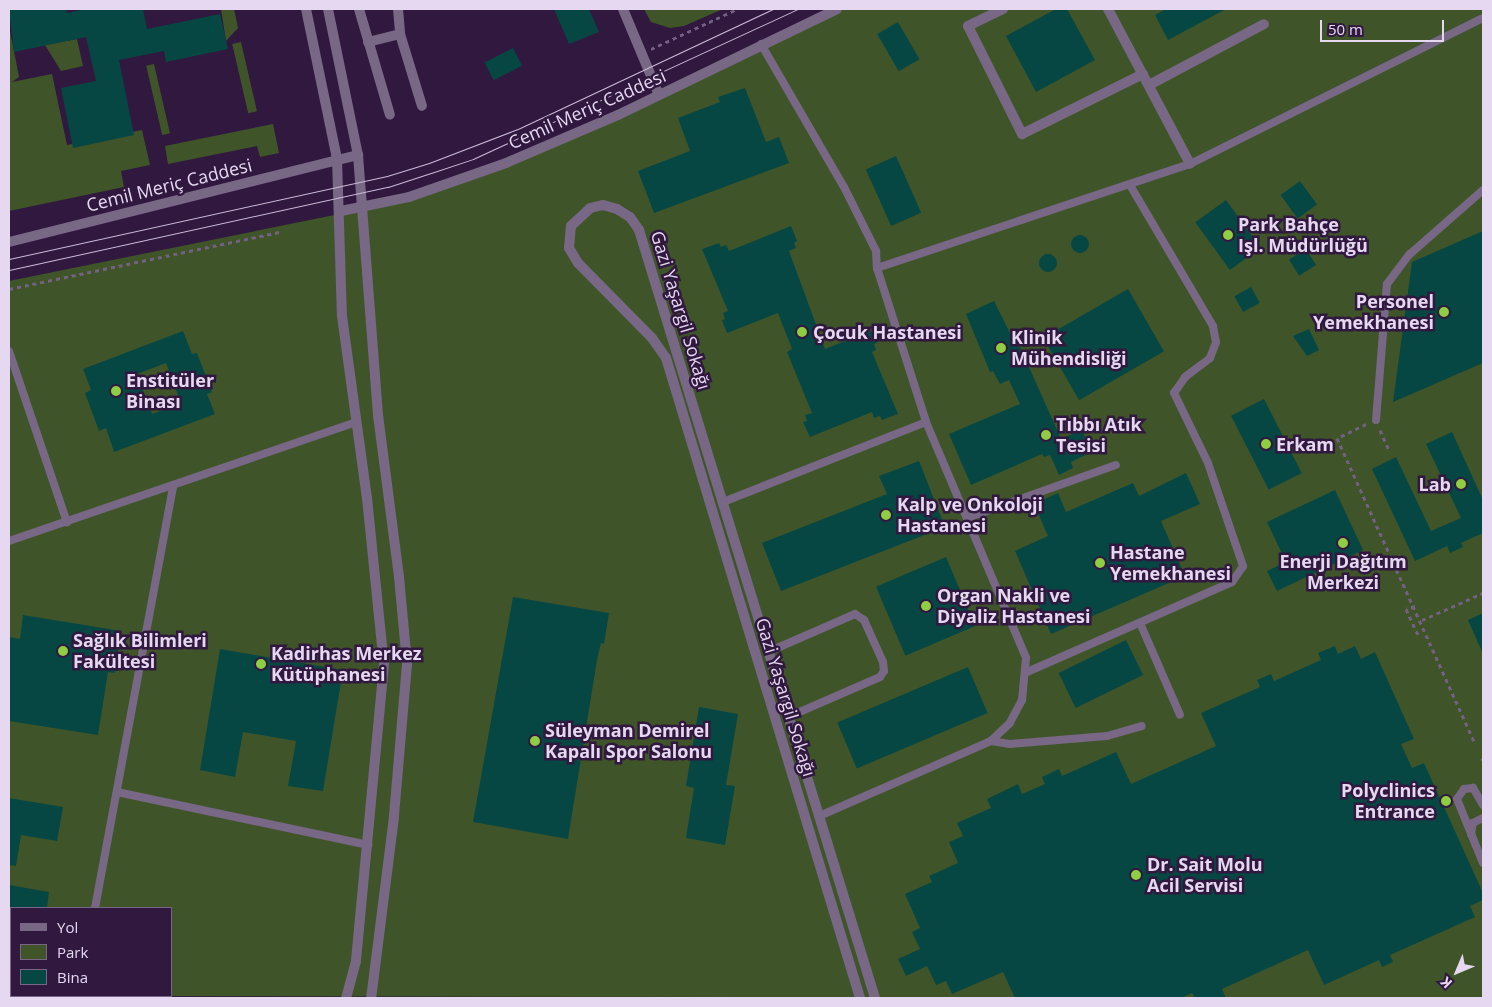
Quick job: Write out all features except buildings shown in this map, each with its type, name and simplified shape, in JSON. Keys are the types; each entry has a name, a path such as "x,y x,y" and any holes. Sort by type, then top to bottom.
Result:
{"street":[{"path":"306,9 337,159 341,211 342,316 357,422 384,664 368,846 354,972 346,998"},
{"path":"328,9 358,155 378,415 396,543 407,664 394,818 372,998"},
{"path":"359,9 390,116"},
{"path":"398,9 400,34 422,106"},
{"path":"623,9 659,95"},
{"name":"Cemil Meriç Caddesi","path":"341,211 409,197 478,174 659,95 761,44 837,9"},
{"path":"1003,9 968,26 1022,134 1143,74"},
{"path":"1108,9 1190,164"},
{"path":"1149,85 1264,24"},
{"path":"368,42 400,34"},
{"name":"Cemil Meriç Caddesi","path":"9,242 358,155"},
{"name":"Gazi Yaşargil Sokağı","path":"860,998 666,358 652,338 578,263 569,248 571,226 590,208 602,205 617,209 630,217 639,230 875,998"}],"lane":[{"path":"877,268 1190,164 1483,18"},
{"path":"761,44 844,187 876,251 877,268 926,422 1026,658 1027,672 1017,712 991,741 818,816"},
{"path":"1027,672 1232,582 1243,566 1208,463 1174,393 1185,377 1210,358 1216,342 1213,326 1130,185"},
{"path":"1376,420 1387,284 1410,254 1483,190"},
{"path":"9,351 67,522"},
{"path":"9,541 173,487 357,422"},
{"path":"723,502 926,422"},
{"path":"967,518 1116,465"},
{"path":"95,907 173,487"},
{"path":"768,652 855,614 864,620 883,662 884,671 880,677 788,718"},
{"path":"1140,623 1180,715"},
{"path":"991,741 1010,744 1107,736 1142,726"},
{"path":"1483,805 1473,788 1464,789 1457,799 1483,863"},
{"path":"117,792 368,846"},
{"path":"1472,836 1473,823 1483,818"}],"path":[{"path":"642,53 737,9"},
{"path":"9,289 279,232"},
{"path":"1390,452 1376,420 1337,438 1422,620 1474,744"},
{"path":"1422,620 1483,593"},
{"path":"1415,606 1406,609 1418,635"}],"green space":[{"path":"221,9 234,9 238,28 226,41"},
{"path":"644,9 723,9 684,26 670,28 651,22"},
{"path":"835,9 1483,9 1483,998 172,996 172,907 10,907 9,990 9,281 374,207 571,139"},
{"path":"9,26 19,77 12,82 52,74 67,145 142,130 150,165 121,171 124,187 9,211"},
{"path":"77,39 83,66 61,71 45,45"},
{"path":"241,42 257,111 248,113 232,44"},
{"path":"154,64 170,133 162,135 146,66"},
{"path":"273,124 279,153 260,157 257,146 168,164 165,146"}],"tram line":[{"path":"9,259 387,176 429,163 520,128 773,9"},
{"path":"9,270 388,187 431,173 473,159 798,9"}],"place":[{"name":"Park Bahçe Işl. Müdürlüğü","path":"1228,235"},
{"name":"Personel Yemekhanesi","path":"1444,312"},
{"name":"Çocuk Hastanesi","path":"802,332"},
{"name":"Klinik Mühendisliği","path":"1001,348"},
{"name":"Enstitüler Binası","path":"116,391"},
{"name":"Tıbbı Atık Tesisi","path":"1046,435"},
{"name":"Erkam","path":"1266,444"},
{"name":"Lab","path":"1461,484"},
{"name":"Kalp ve Onkoloji Hastanesi","path":"886,515"},
{"name":"Enerji Dağıtım Merkezi","path":"1343,543"},
{"name":"Hastane Yemekhanesi","path":"1100,563"},
{"name":"Organ Nakli ve Diyaliz Hastanesi","path":"926,606"},
{"name":"Sağlık Bilimleri Fakültesi","path":"63,651"},
{"name":"Kadirhas Merkez Kütüphanesi","path":"261,664"},
{"name":"Süleyman Demirel Kapalı Spor Salonu","path":"535,741"},
{"name":"Polyclinics Entrance","path":"1446,801"},
{"name":"Dr. Sait Molu Acil Servisi","path":"1136,875"}]}
